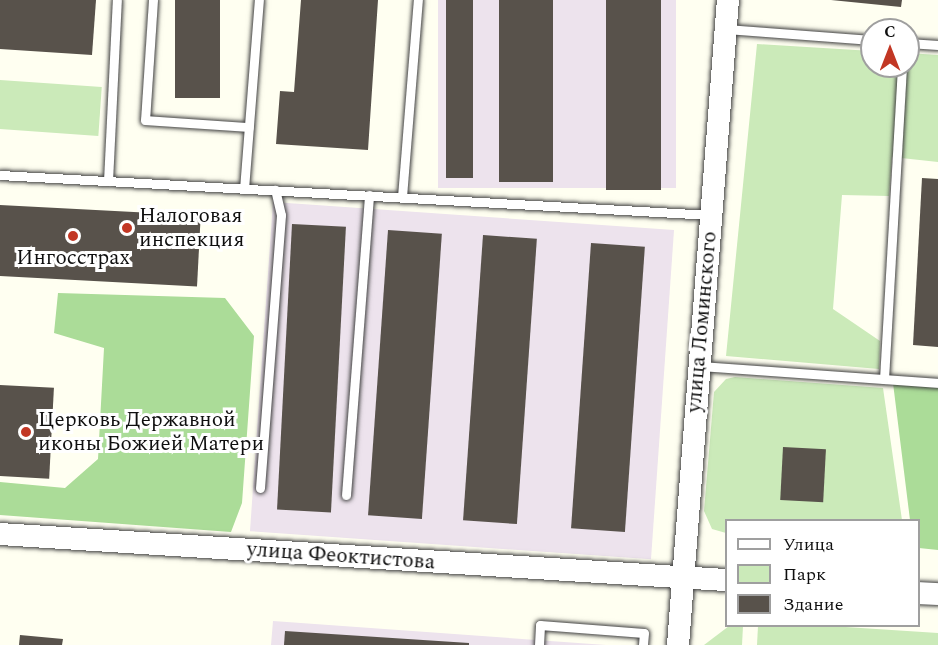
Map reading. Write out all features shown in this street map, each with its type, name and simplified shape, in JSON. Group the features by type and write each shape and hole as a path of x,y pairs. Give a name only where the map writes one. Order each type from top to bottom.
{"street":[{"name":"улица Ломинского","path":"678,645 681,578 728,0"},
{"name":"улица Феоктистова","path":"0,534 725,580"},
{"path":"920,593 938,594"}],"lane":[{"path":"108,181 117,0"},
{"path":"153,0 145,120 249,127"},
{"path":"244,189 259,0"},
{"path":"402,197 418,0"},
{"path":"726,29 860,39"},
{"path":"920,44 938,45"},
{"path":"884,379 901,78"},
{"path":"0,175 711,215"},
{"path":"261,488 280,215 275,190"},
{"path":"346,495 369,195"},
{"path":"699,366 938,383"},
{"path":"539,645 540,625 644,633 643,645"}],"shaded area":[{"path":"438,0 676,0 676,188 438,188"},
{"path":"273,202 674,230 651,559 250,531"},
{"path":"273,621 606,645 271,645"}],"green space":[{"path":"757,44 860,50 860,78 920,78 920,54 938,55 938,162 892,157 889,196 842,195 833,309 880,341 879,369 726,356"},
{"path":"0,80 102,87 98,136 0,129"},
{"path":"58,293 225,298 254,336 242,503 231,532 0,515 0,482 65,488 98,459 104,348 54,333"},
{"path":"735,377 883,388 902,519 725,519 725,533 712,529 704,511 714,392 726,379"},
{"path":"893,383 938,386 938,550 920,548 920,519 910,519"},
{"path":"728,627 743,627 742,645 704,645"},
{"path":"758,627 845,627 938,633 938,645 757,645"}],"building":[{"path":"0,0 96,0 92,55 0,49"},
{"path":"175,0 220,0 220,98 175,98"},
{"path":"301,0 378,0 368,150 276,144 280,91 294,92"},
{"path":"446,0 473,0 473,178 446,178"},
{"path":"499,0 553,0 553,182 499,182"},
{"path":"606,0 661,0 661,190 606,190"},
{"path":"831,0 902,0 901,7"},
{"path":"922,178 938,179 938,347 913,345"},
{"path":"0,205 201,216 197,286 0,276"},
{"path":"292,224 346,227 331,512 277,510"},
{"path":"388,230 442,234 422,519 368,515"},
{"path":"483,235 537,239 517,524 463,520"},
{"path":"591,243 645,247 625,532 571,528"},
{"name":"Церковь Державной иконы Божией Матери","path":"0,385 54,388 49,479 0,476"},
{"path":"783,447 826,449 823,502 780,500"},
{"path":"285,631 469,643 469,645 284,645"},
{"path":"20,635 63,639 62,645 19,645"}],"place":[{"name":"Налоговая инспекция","path":"127,228"},
{"name":"Ингосстрах","path":"73,236"},
{"name":"Церковь Державной иконы Божией Матери","path":"26,432"}]}
